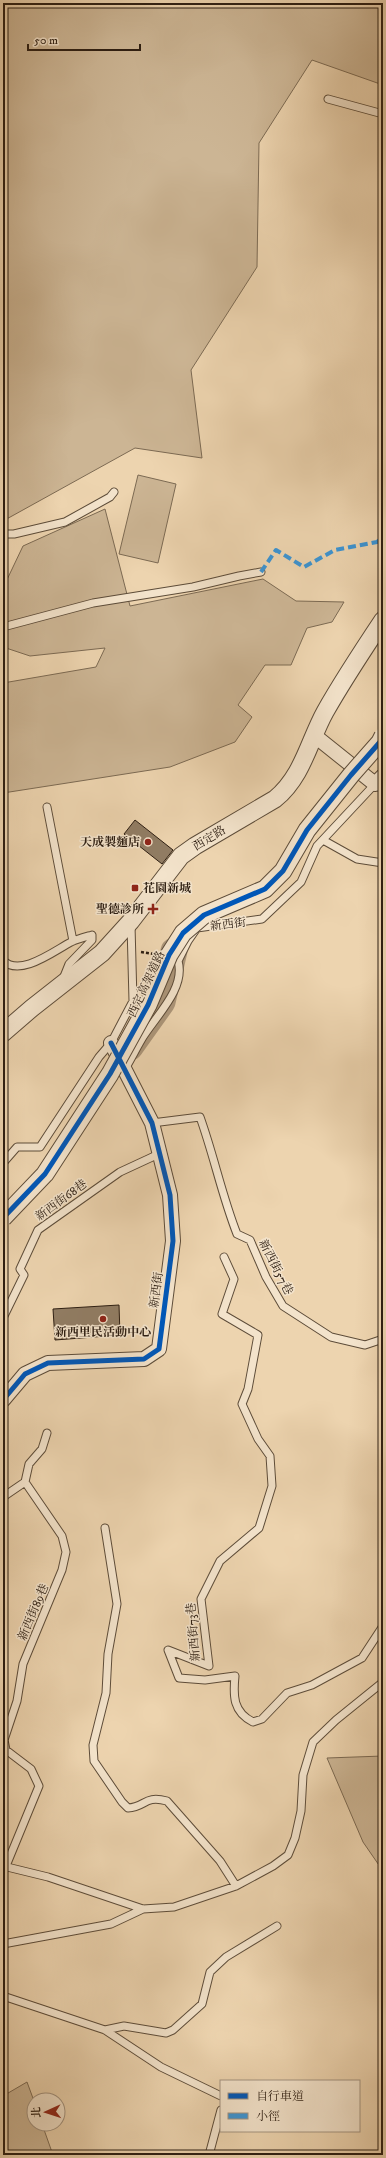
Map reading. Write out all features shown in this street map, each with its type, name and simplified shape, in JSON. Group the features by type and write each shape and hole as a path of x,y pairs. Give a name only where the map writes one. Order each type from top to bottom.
{"street":[{"name":"西定路","path":"3,1033 32,1008 102,953 131,921 181,856 195,846 275,799 284,791 291,783 315,736 324,713 349,671 383,620"},
{"path":"315,736 350,764 379,780"},
{"name":"西定高架道路","path":"3,1218 45,1174 110,1074 148,1005 169,955 183,933 204,915 265,889 283,871 307,830 351,775 380,742 383,736"},
{"path":"111,1043 125,1069"},
{"name":"新西街","path":"3,1400 25,1374 48,1363 144,1359 159,1349 173,1241 170,1194 161,1153 152,1123 125,1069"}],"lane":[{"path":"328,99 383,114"},
{"path":"3,534 14,534 65,522 110,497 114,492"},
{"path":"3,627 93,603 193,587 261,572"},
{"name":"新西街","path":"125,1069 144,1036 168,1004 181,971 178,962 188,941 197,928 262,919 301,882 317,846 379,780"},
{"path":"47,807 73,941"},
{"path":"323,840 357,859 383,863"},
{"path":"3,1163 17,1147 40,1147 99,1057 111,1043 133,1001 133,950 131,921"},
{"path":"3,960 6,964 17,967 27,965 73,941 92,935 92,940 69,964 58,988"},
{"name":"新西街57巷","path":"152,1123 200,1117 212,1150 223,1198 237,1234 250,1240 266,1277 283,1306 331,1336 365,1345 383,1339"},
{"name":"新西街68巷","path":"3,1318 24,1275 20,1269 38,1230 120,1172 161,1153"},
{"name":"新西街73巷","path":"224,1257 234,1279 222,1314 258,1335 248,1389 242,1404 258,1439 270,1456 272,1486 259,1528 220,1561 201,1599 209,1666 168,1650 179,1678 205,1680 235,1676 233,1696 237,1710 252,1722 262,1718 288,1692 312,1685 362,1658 383,1626"},
{"path":"3,1497 25,1482 29,1464 42,1449 47,1433"},
{"name":"新西街89巷","path":"4,1866 39,1786 31,1769 6,1750 4,1740 18,1702 23,1664 62,1570 66,1552 62,1536 25,1482"},
{"path":"105,1528 117,1604 108,1654 106,1693 93,1745 94,1761 122,1802 128,1808 136,1808 149,1799 156,1798 167,1801 220,1861 236,1886"},
{"path":"3,1944 111,1924 143,1909 174,1907 236,1886 273,1866 288,1855 295,1838 301,1811 303,1775 313,1742 336,1720 383,1682"},
{"path":"4,1866 48,1877 143,1909"},
{"path":"105,2030 124,2026 166,2032 173,2030 202,2004 210,1972 226,1957 277,1926"},
{"path":"3,1996 105,2030 162,2067 220,2096"},
{"path":"209,2155 220,2114"}],"path":[{"path":"133,950 156,954"}],"shaded area":[{"path":"3,3 383,3 383,85 312,60 259,143 257,267 191,370 202,458 135,448 3,521"},
{"path":"138,475 176,484 158,563 119,554"},
{"path":"105,509 130,606 263,579 296,601 344,602 332,622 307,628 291,665 265,665 238,705 252,717 235,742 170,767 3,793 3,683 96,667 105,648 30,656 3,647 3,588 23,546"},
{"path":"383,1756 383,1871 363,1842 327,1758"},
{"path":"27,2082 31,2092 26,2092 26,2132 45,2132 53,2155 3,2155 3,2096"}],"building":[{"name":"天成製麵店","path":"135,820 173,850 162,864 124,834"},
{"path":"119,1305 120,1335 55,1340 53,1309"}],"waterway":[{"path":"130,1047 162,1002 174,951"}],"marked path":[{"path":"261,572 276,550 304,567 335,550 377,542 383,537"}],"cycle path":[{"path":"3,1218 45,1174 110,1074 148,1005 169,955 183,933 204,915 265,889 283,871 307,830 351,775 380,742 383,736"},
{"path":"3,1400 25,1374 48,1363 144,1359 159,1349 173,1241 170,1195 152,1123 111,1043"}],"place":[{"name":"天成製麵店","path":"148,842"},
{"name":"花園新城","path":"135,888"},
{"name":"聖德診所","path":"153,909"},
{"name":"新西里民活動中心","path":"103,1319"}]}
